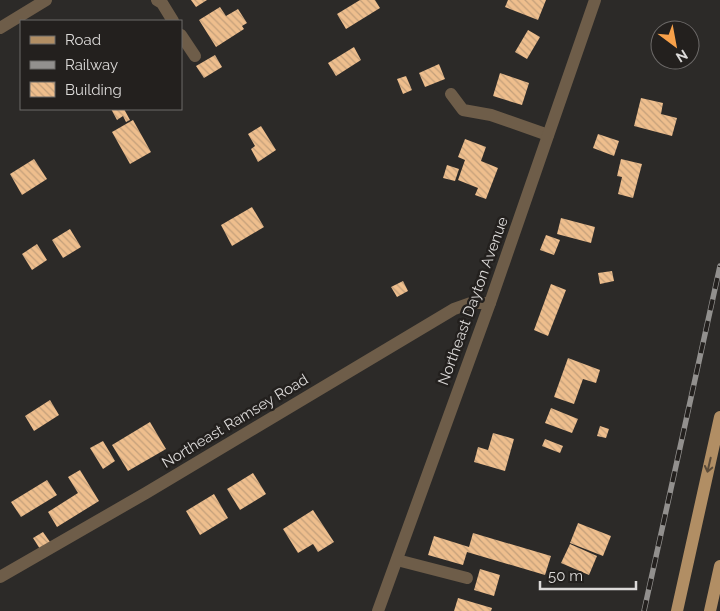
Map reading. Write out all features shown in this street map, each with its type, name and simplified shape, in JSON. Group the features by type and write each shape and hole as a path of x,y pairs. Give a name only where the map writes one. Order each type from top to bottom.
{"main road":[{"path":"677,611 720,418"},
{"path":"710,611 720,566"}],"street":[{"path":"0,28 46,0"},
{"path":"157,0 162,3 172,20"},
{"name":"Northeast Dayton Avenue","path":"378,611 490,303 595,0"},
{"path":"182,36 195,56"},
{"path":"451,94 463,110 491,115 548,135"},
{"name":"Northeast Ramsey Road","path":"0,577 146,493 454,309 471,302 490,303"},
{"path":"397,560 468,578"}],"building":[{"path":"191,0 207,0 196,7"},
{"path":"360,0 375,0 380,8 346,29 337,14"},
{"path":"508,0 546,0 538,20 505,7"},
{"path":"220,7 226,16 238,9 247,23 242,26 244,29 216,47 199,20"},
{"path":"528,30 540,37 527,59 515,52"},
{"path":"354,47 361,60 336,76 328,63"},
{"path":"215,55 222,67 204,78 196,66"},
{"path":"439,64 445,79 425,87 419,73"},
{"path":"500,73 529,83 522,105 493,96"},
{"path":"406,76 412,90 403,94 397,79"},
{"path":"641,98 663,103 661,114 677,118 672,136 634,126"},
{"path":"112,110 125,110 130,120 126,122 123,116 117,120"},
{"path":"133,120 151,152 130,164 112,132"},
{"path":"261,126 276,150 258,162 251,149 255,146 248,134"},
{"path":"598,134 619,141 614,156 593,148"},
{"path":"465,139 486,147 481,161 498,168 486,199 475,195 478,188 458,180 465,160 458,157"},
{"path":"34,159 47,179 22,195 10,174"},
{"path":"621,159 642,164 633,198 618,194 622,177 617,176"},
{"path":"447,165 459,169 455,181 443,178"},
{"path":"252,207 264,227 232,246 221,225"},
{"path":"561,218 595,227 591,243 557,234"},
{"path":"70,229 81,247 63,258 52,240"},
{"path":"546,235 560,240 554,255 540,250"},
{"path":"37,244 47,260 32,270 22,254"},
{"path":"612,271 614,281 600,284 598,273"},
{"path":"403,281 408,291 397,297 391,287"},
{"path":"551,284 566,290 548,336 534,330"},
{"path":"568,358 600,370 596,383 583,379 574,404 554,397"},
{"path":"50,400 59,415 34,431 25,416"},
{"path":"551,408 578,419 572,433 545,423"},
{"path":"150,422 166,449 128,471 112,445"},
{"path":"600,426 609,429 606,438 597,436"},
{"path":"493,433 514,439 505,471 474,462 478,447 488,450"},
{"path":"545,439 563,446 560,453 542,446"},
{"path":"103,441 115,461 103,469 90,448"},
{"path":"80,470 99,501 57,527 48,512 78,493 68,477"},
{"path":"253,473 266,494 240,510 227,489"},
{"path":"47,480 57,495 21,517 11,502"},
{"path":"214,494 228,518 200,535 186,511"},
{"path":"313,510 334,542 318,552 313,544 298,553 283,529"},
{"path":"578,523 611,536 603,556 570,543"},
{"path":"43,532 50,542 40,549 33,538"},
{"path":"473,533 551,556 545,575 467,552 463,565 428,555 434,536 469,547"},
{"path":"570,544 597,556 589,575 561,563"},
{"path":"480,569 500,575 494,596 474,590"},
{"path":"458,598 492,608 491,611 454,611"}],"railway":[{"path":"644,611 720,266"}]}
